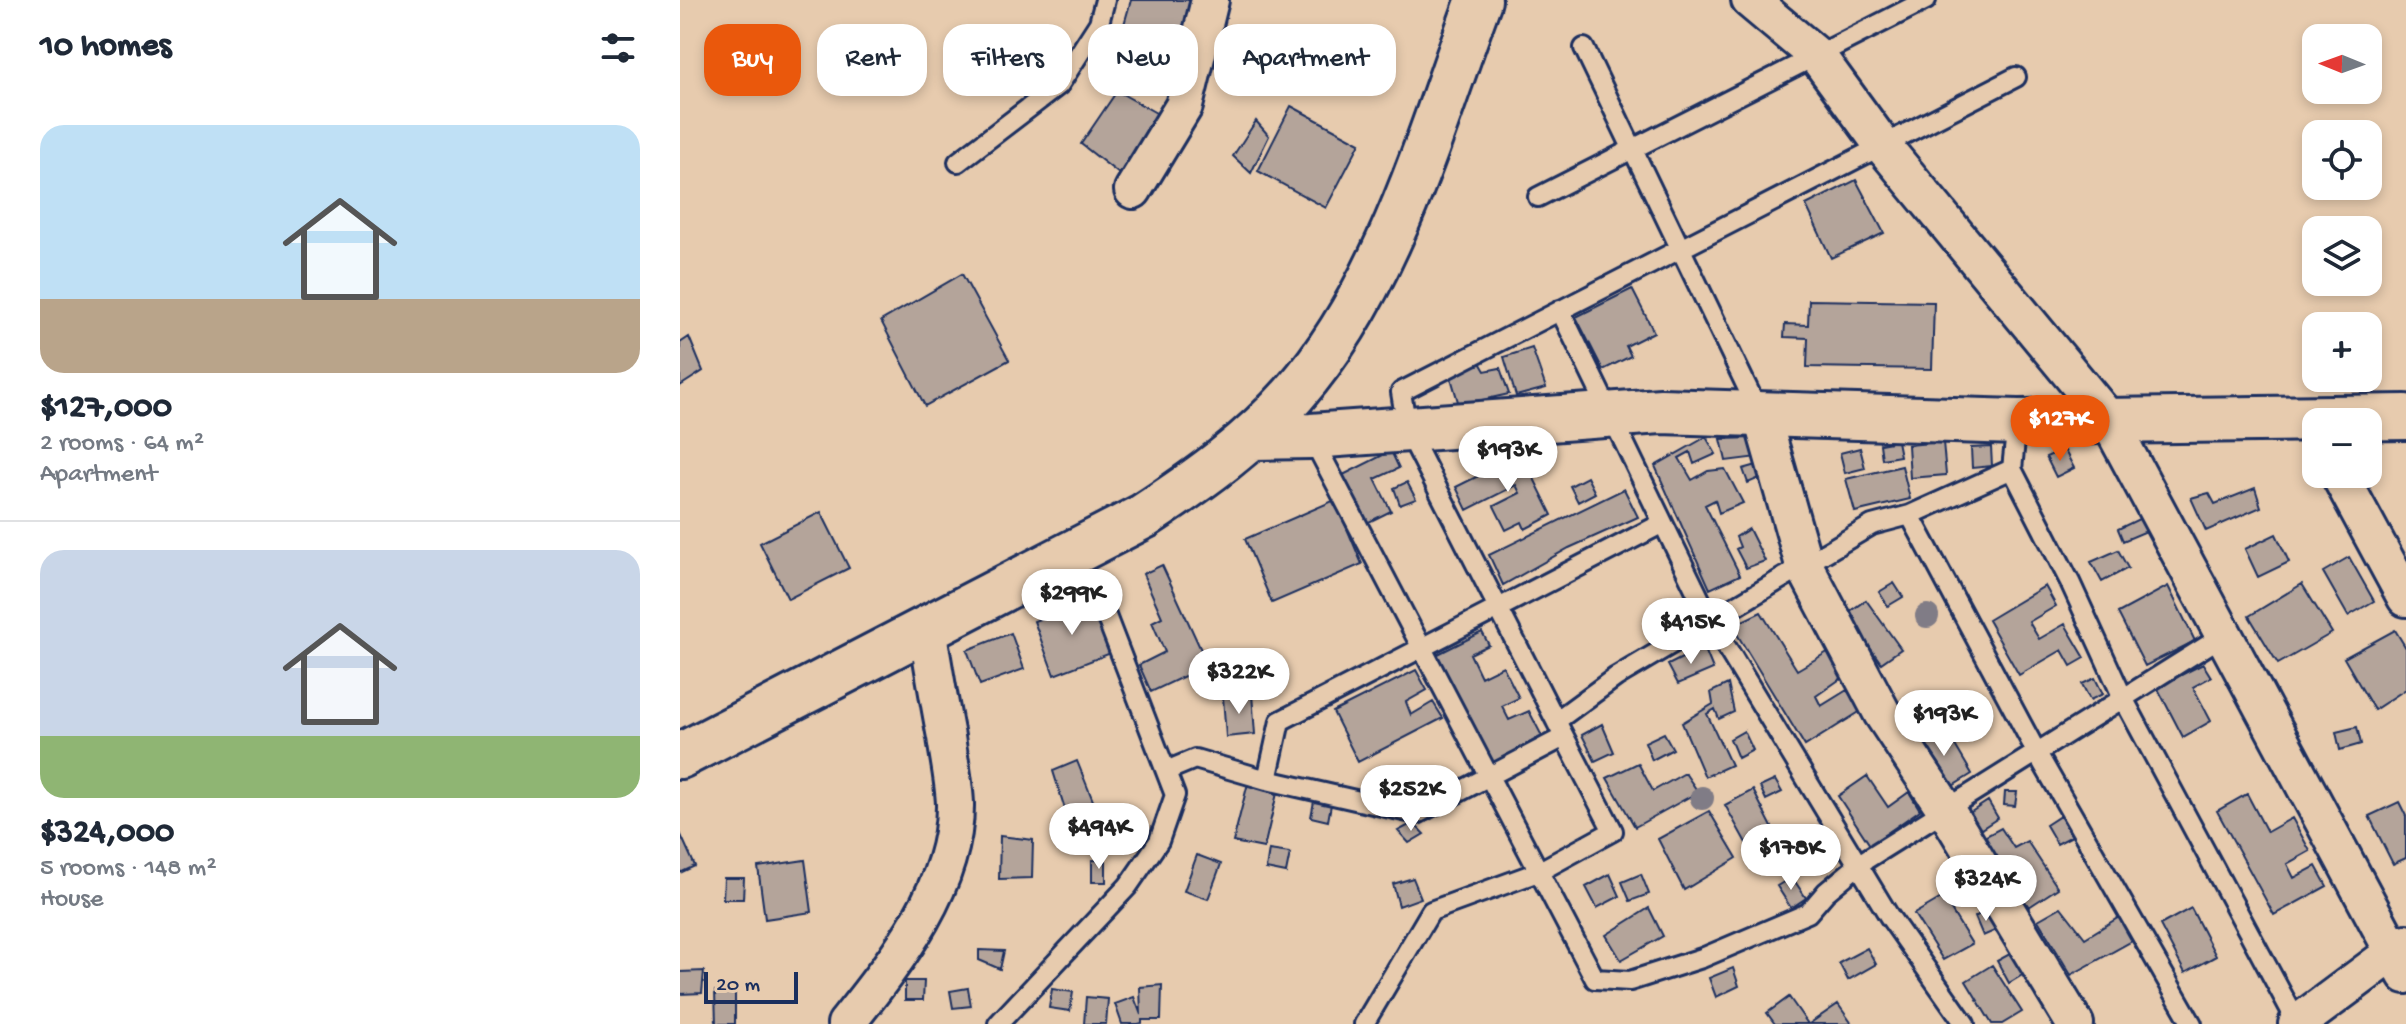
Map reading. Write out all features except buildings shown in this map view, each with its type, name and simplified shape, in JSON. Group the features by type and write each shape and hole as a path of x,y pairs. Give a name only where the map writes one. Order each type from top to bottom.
{"street":[{"path":"1133,190 1184,106 1210,0"},
{"path":"680,756 1144,516 1200,479 1253,437 1295,393 1331,346 1364,294 1390,241 1479,0"},
{"path":"1750,0 1818,57 1883,146 2108,419 2401,956 2298,1024"},
{"path":"1253,437 1311,436 1661,411 2018,422 2108,419 2302,425"},
{"path":"1761,414 1804,565 1882,713 1946,810 2075,1024"},
{"path":"2382,419 2406,417"},
{"path":"2347,488 2406,598"},
{"path":"846,1024 887,973 920,924 950,849 955,805 927,628"}],"lane":[{"path":"958,162 1059,85 1099,23 1105,0"},
{"path":"1538,197 1926,0"},
{"path":"1584,48 1761,414"},
{"path":"1364,1024 1431,911 1538,872 1613,831 1407,429 1401,392 2016,77"},
{"path":"1560,310 1710,620 1889,916 1965,1024"},
{"path":"2018,422 2012,469 2070,582 2123,698 2298,1024"},
{"path":"1311,436 1595,979 1630,981 1702,958 1808,913 1826,892 1859,865 2224,635"},
{"path":"1166,771 1195,759 1267,780 1417,814 1489,776 1560,729 1616,677 1872,525 1910,515 2012,469"},
{"path":"1910,515 2037,753 2192,1024"},
{"path":"1267,780 1280,721 1663,523"},
{"path":"998,1024 1128,886 1159,841 1175,795 1098,595"}]}
